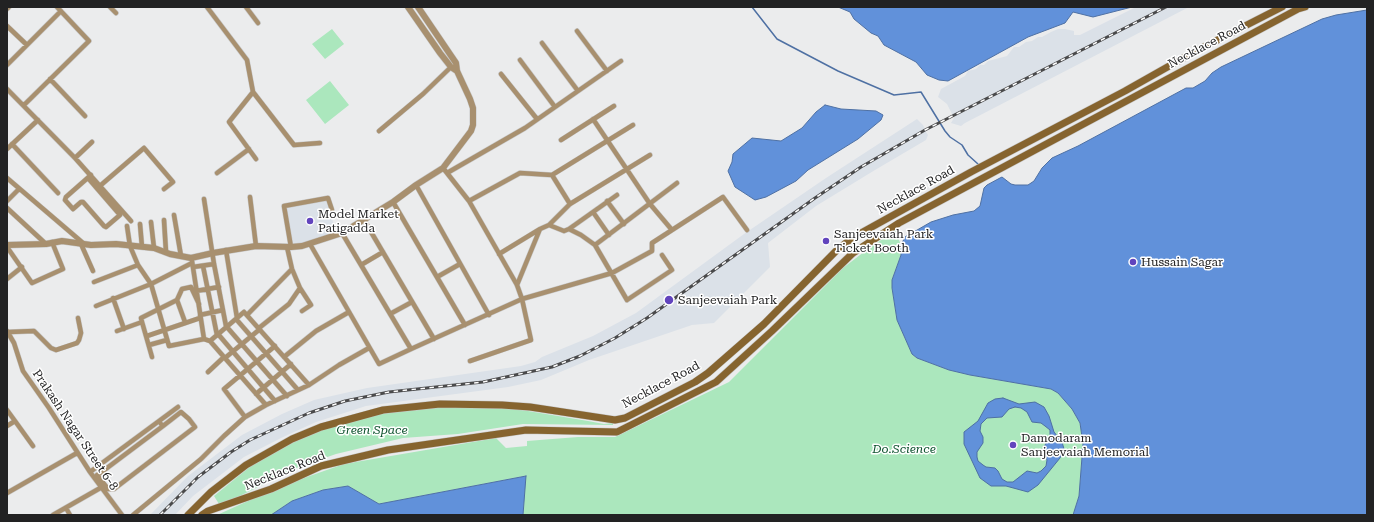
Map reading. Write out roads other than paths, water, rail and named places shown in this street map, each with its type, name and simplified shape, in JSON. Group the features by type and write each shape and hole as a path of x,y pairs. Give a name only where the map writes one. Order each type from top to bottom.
{"main road":[{"name":"Necklace Road","path":"188,515 211,492 246,465 292,439 321,427 383,410 440,404 502,405 530,407 615,420 625,418 695,382 708,373 764,324 836,251 852,238 971,172 1125,91 1194,52 1282,7"},
{"name":"Necklace Road","path":"205,513 271,489 321,466 388,450 526,430 617,432 716,382 772,332 853,253 899,223 1298,9 1305,7"},
{"path":"847,243 853,253"},
{"path":"708,373 716,382"},
{"path":"615,420 617,432"},
{"path":"200,502 205,513"}],"street":[{"path":"24,105 89,41 57,7"},
{"path":"110,7 116,13"},
{"path":"207,7 247,60 253,92 294,145 320,143"},
{"path":"246,7 258,23"},
{"path":"408,7 451,67 457,71"},
{"path":"418,7 456,63 457,71 473,108 473,125 471,131 445,171"},
{"path":"7,65 61,11"},
{"path":"7,26 27,45"},
{"path":"577,31 607,71"},
{"path":"542,43 578,91"},
{"path":"520,60 555,107"},
{"path":"96,306 151,284 213,253 256,246 289,247 310,244 342,233 393,202 416,185 525,128 621,61"},
{"path":"379,131 423,94 451,67"},
{"path":"501,74 537,119"},
{"path":"50,79 85,116"},
{"path":"7,89 75,158 89,176 131,221"},
{"path":"253,92 229,122 256,159"},
{"path":"7,97 11,93"},
{"path":"562,140 614,106"},
{"path":"593,119 650,204 672,230"},
{"path":"7,149 38,120"},
{"path":"469,201 520,173 552,175 633,125"},
{"path":"75,158 92,142"},
{"path":"12,144 58,193"},
{"path":"101,185 144,148 173,182 164,189"},
{"path":"217,174 249,149"},
{"path":"499,254 540,228 549,225 570,204 650,155"},
{"path":"445,171 469,201 517,285 522,299 531,340 470,361"},
{"path":"552,175 570,204"},
{"path":"89,176 101,185 122,213"},
{"path":"89,176 66,197 65,200 72,208 80,202 83,202 105,227 122,213"},
{"path":"7,178 83,244 93,271"},
{"path":"595,245 677,183"},
{"path":"416,185 489,315"},
{"path":"7,201 19,188"},
{"path":"549,225 564,231 569,229 616,195"},
{"path":"310,244 379,364 522,299 612,273 652,251 652,243 723,197 747,230"},
{"path":"250,198 256,246"},
{"path":"302,311 311,305 300,288 292,269 284,206 328,198 332,210"},
{"path":"204,199 214,264 226,326 287,396"},
{"path":"607,201 624,224"},
{"path":"393,202 465,325"},
{"path":"7,208 49,243 63,269 32,283 7,246"},
{"path":"593,212 609,235"},
{"path":"174,215 181,256"},
{"path":"164,220 166,252"},
{"path":"364,220 434,339"},
{"path":"151,222 154,248"},
{"path":"140,224 142,247"},
{"path":"127,226 130,246 138,265 151,284 169,346 204,339 210,341 266,405"},
{"path":"517,285 540,228"},
{"path":"569,229 595,245 627,300 672,270 662,256"},
{"path":"342,233 411,349"},
{"path":"7,246 62,241 97,245 116,244 154,248 181,256 192,263 203,266 214,264"},
{"path":"226,250 236,318 298,390"},
{"path":"361,265 383,252"},
{"path":"192,263 204,339"},
{"path":"437,277 460,264"},
{"path":"94,282 138,265"},
{"path":"203,266 217,334 275,401"},
{"path":"7,279 22,267"},
{"path":"247,315 292,269"},
{"path":"152,357 141,318 176,300 182,289 191,287 199,304"},
{"path":"196,291 219,287"},
{"path":"208,372 289,304 300,288"},
{"path":"113,298 124,329"},
{"path":"176,300 185,322"},
{"path":"390,314 412,302"},
{"path":"147,336 200,316 223,310"},
{"path":"210,341 244,312 309,385"},
{"path":"284,357 316,331 349,312"},
{"path":"8,332 34,331 51,348 56,350 77,343 81,334 78,318"},
{"path":"117,331 142,322"},
{"name":"Prakash Nagar Street 6-8","path":"8,332 14,343 23,371 49,408 90,472 96,476 102,488 122,515"},
{"path":"149,345 168,340"},
{"path":"245,417 224,389 275,346"},
{"path":"133,515 202,460 224,436 245,417 266,405 309,385 338,365 369,348"},
{"path":"256,394 291,364"},
{"path":"90,472 178,407"},
{"path":"7,410 33,446"},
{"path":"181,412 189,419 195,428 114,489 108,489 96,476 162,426 181,412"},
{"path":"7,426 15,421"},
{"path":"158,422 162,426"},
{"path":"7,493 77,453"},
{"path":"53,515 102,488"},
{"path":"66,508 70,515"}],"water":[{"path":"838,7 1132,7 1093,17 1073,12 1065,23 1028,37 948,81 939,80 927,75 916,62 884,45 878,36 871,33 854,19 850,12"},
{"name":"Hussain Sagar","path":"1367,10 1367,515 1073,515 1079,496 1083,444 1080,423 1072,409 1058,393 1051,389 949,370 917,358 912,354 897,320 892,288 892,280 901,255 901,245 905,237 931,222 953,215 974,211 980,206 984,188 1002,177 1011,184 1028,185 1034,181 1042,168 1052,158 1078,146 1186,88 1193,88 1205,81 1212,73 1221,67 1322,19"},
{"path":"825,105 841,109 876,111 883,115 881,120 858,139 808,170 796,181 766,197 755,200 735,187 728,171 732,162 733,154 752,138 781,141 802,128 816,112"},
{"path":"1003,398 1019,404 1035,402 1044,407 1049,416 1054,432 1062,442 1064,449 1060,458 1038,485 1028,492 1006,486 991,486 980,478 964,444 964,432 978,421 988,403 995,399","holes":["1015,407 1021,408 1027,412 1032,422 1041,423 1050,430 1050,437 1043,449 1047,460 1046,466 1037,473 1027,471 1013,482 1007,482 1002,479 995,468 986,467 978,461 977,452 983,443 983,437 980,431 981,424 987,418 1002,417 1009,409"]},
{"path":"526,476 523,515 271,515 292,501 323,490 348,486 379,504"}],"waterway":[{"path":"752,7 777,39 838,71 894,95 921,92 945,131 950,137 962,145 968,155 978,164"}],"railway":[{"path":"160,515 198,477 231,452 250,440 309,413 345,401 389,392 483,382 552,367 580,356 615,338 647,318 861,167 925,130 1166,7"}],"place":[{"name":"Model Market Patigadda","path":"310,221"},
{"name":"Sanjeevaiah Park Ticket Booth","path":"826,241"},
{"name":"Hussain Sagar","path":"1133,262"},
{"name":"Sanjeevaiah Park","path":"669,300"},
{"name":"Damodaram Sanjeevaiah Memorial","path":"1013,445"}],"park label":[{"name":"Green Space","path":"372,430"},
{"name":"Do.Science","path":"904,449"}]}
